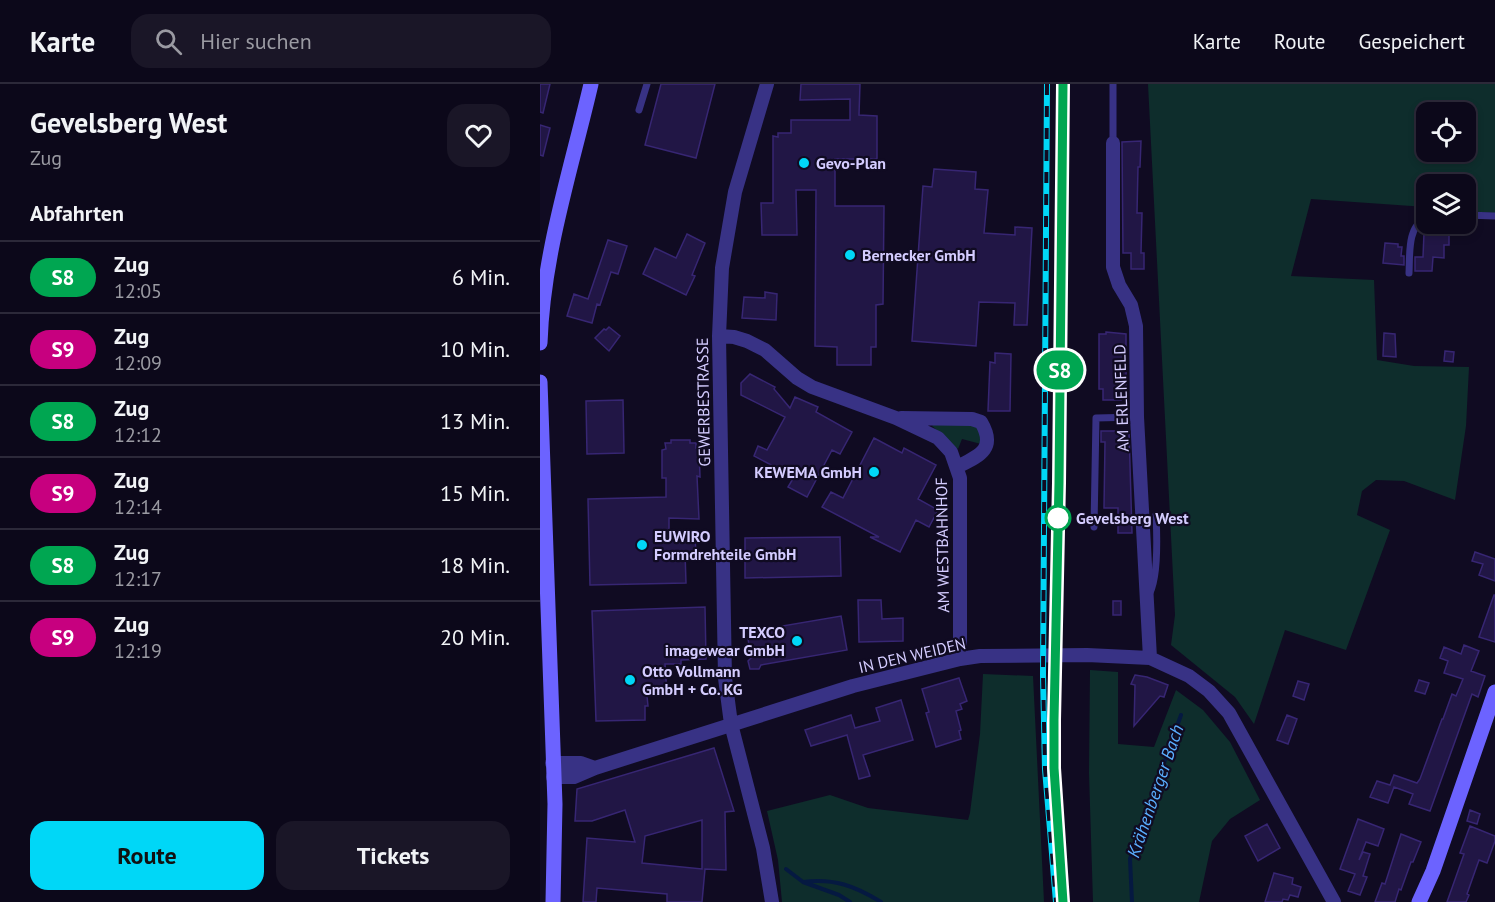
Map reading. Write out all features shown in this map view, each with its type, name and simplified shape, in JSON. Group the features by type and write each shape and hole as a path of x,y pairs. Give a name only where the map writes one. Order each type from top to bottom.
{"main road":[{"path":"540,343 541,313 560,199 591,84"},
{"path":"540,381 546,726 555,812 553,902"},
{"path":"1419,902 1490,724 1495,692"},
{"path":"542,902 547,800 552,770"},
{"path":"1425,902 1433,871"}],"street":[{"name":"GEWERBESTRASSE","path":"767,84 729,219 722,268 719,336 725,678 731,724 764,848 772,902"},
{"name":"AM ERLENFELD","path":"1113,143 1113,267 1119,285 1131,304 1136,326 1137,417 1150,658"},
{"name":"AM WESTBAHNHOF","path":"719,336 747,341 765,350 812,387 896,418 938,438 951,452 960,478 960,659"},
{"name":"AM WESTBAHNHOF","path":"896,418 972,419 981,422 986,432 985,449 978,456 957,467"},
{"name":"IN DEN WEIDEN","path":"552,770 580,763 595,768 853,686 960,659 980,656 1049,655 1150,658 1189,676 1209,691 1229,713 1334,902"}],"lane":[{"path":"639,110 647,84"},
{"path":"1113,84 1113,143"},
{"path":"1476,215 1495,216"},
{"path":"1409,273 1416,227"},
{"path":"1094,526 1096,418 1137,417"},
{"path":"1147,599 1153,590 1157,546 1156,515"}],"green space":[{"path":"1148,84 1495,84 1495,213 1476,212 1476,174 1416,174 1416,206 1311,199 1291,276 1374,280 1377,360 1414,366 1469,367 1466,426 1455,500 1404,481 1376,480 1362,491 1357,515 1390,530 1346,650 1285,630 1254,724 1235,697 1171,645 1175,615"},
{"path":"970,424 977,427 982,436 981,444 962,439 958,449 932,426 933,425"},
{"path":"1090,670 1118,672 1118,744 1154,747 1176,690 1203,710 1230,742 1260,800 1230,819 1212,841 1199,902 1093,902 1089,773"},
{"path":"983,674 1033,676 1044,902 782,902 778,860 767,811 830,795 868,808 968,820 980,734"}],"building":[{"path":"540,84 550,84 543,113 540,112"},
{"path":"661,84 715,84 696,158 645,145"},
{"path":"801,84 860,84 859,115 877,116 877,159 835,159 835,206 884,206 883,304 876,305 876,347 871,347 871,365 837,365 837,347 815,346 816,190 796,190 797,235 762,235 761,203 773,203 773,136 778,137 778,133 791,133 791,120 850,120 850,99 800,100"},
{"path":"540,125 550,128 543,156 540,155"},
{"path":"1141,141 1137,213 1142,213 1141,253 1144,253 1144,269 1131,269 1131,253 1123,253 1122,142"},
{"path":"934,169 976,172 975,189 988,190 984,233 1015,235 1015,227 1032,228 1027,325 1014,325 1015,303 979,302 976,346 912,341 923,186 932,187"},
{"path":"687,234 705,243 692,275 695,276 686,295 643,274 655,248 676,258"},
{"path":"1424,234 1449,234 1449,245 1444,245 1444,258 1433,257 1432,271 1415,271 1415,257 1423,257"},
{"path":"608,240 627,246 618,274 611,272 600,305 597,304 592,323 567,316 574,294 588,299"},
{"path":"1385,243 1398,244 1398,247 1402,247 1401,256 1404,256 1404,265 1383,263"},
{"path":"765,292 777,294 776,320 742,318 744,297 765,298"},
{"path":"609,327 620,336 609,351 595,338"},
{"path":"1106,332 1126,334 1126,389 1121,389 1121,400 1103,400 1103,389 1099,389 1099,334 1106,334"},
{"path":"1384,333 1395,334 1396,357 1383,356"},
{"path":"1445,351 1454,352 1453,362 1444,361"},
{"path":"995,353 1011,354 1010,411 988,411 990,362 995,363"},
{"path":"750,374 775,387 774,389 790,408 795,397 818,407 816,412 852,432 840,454 832,450 807,497 788,487 794,477 754,456 758,446 767,450 785,417 741,395 741,383"},
{"path":"623,400 624,453 587,454 586,401"},
{"path":"1101,431 1129,431 1132,533 1118,533 1118,508 1104,508 1105,442 1101,442"},
{"path":"874,438 902,453 904,448 936,465 918,499 938,510 929,527 916,520 900,552 870,537 879,537 822,507 831,492 843,498"},
{"name":"EUWIRO Formdrehteile GmbH","path":"671,440 690,440 690,443 696,443 696,448 699,448 700,477 697,476 699,519 669,518 669,539 695,538 696,552 685,552 686,583 590,585 588,499 666,497 666,478 662,478 662,450 666,449 665,443 671,443"},
{"path":"840,537 841,576 745,578 745,538"},
{"path":"1475,552 1495,559 1495,581 1479,575 1483,564 1472,561"},
{"path":"1495,595 1495,642 1479,637"},
{"path":"858,600 881,600 882,619 903,618 903,641 859,642"},
{"path":"1113,601 1121,601 1121,615 1113,615"},
{"name":"Otto Vollmann GmbH + Co. KG","path":"705,607 706,659 681,660 681,664 665,664 667,695 647,696 648,706 645,706 645,720 596,721 592,611"},
{"name":"TEXCO imagewear GmbH","path":"841,616 847,650 761,665 759,669 750,669 748,661 751,658 747,632"},
{"path":"1464,645 1479,651 1471,671 1485,676 1478,697 1472,694 1430,811 1409,804 1413,794 1394,787 1388,803 1370,797 1377,781 1390,785 1394,775 1417,783 1420,779 1452,694 1456,696 1463,679 1444,673 1448,661 1440,658 1444,647 1461,654"},
{"path":"1135,675 1168,685 1164,697 1160,696 1134,726 1135,685 1131,684"},
{"path":"959,678 967,701 960,704 962,709 956,711 961,739 936,747 922,689"},
{"path":"1419,680 1429,683 1425,694 1415,691"},
{"path":"1298,681 1309,684 1304,700 1293,696"},
{"path":"901,700 913,740 863,755 870,776 859,779 847,735 811,746 805,730 851,715 855,728 880,721 876,708"},
{"path":"1287,715 1297,719 1288,744 1277,740"},
{"name":"Otto Vollmann GmbH + Co. KG","path":"714,748 734,811 725,812 726,870 705,869 702,902 667,902 667,894 597,888 596,902 583,902 587,838 635,842 625,810 592,821 575,821 577,789","holes":["702,820 702,869 642,863 645,836"]},
{"path":"1470,810 1480,814 1477,824 1467,821"},
{"path":"1358,819 1384,829 1378,846 1366,842 1359,860 1363,852 1370,854 1363,876 1367,877 1360,895 1348,891 1355,874 1340,869"},
{"path":"1267,824 1280,848 1258,861 1245,836"},
{"path":"1470,826 1495,836 1495,841 1487,863 1479,860 1466,902 1447,902 1464,854 1460,853"},
{"path":"1401,834 1421,842 1395,902 1375,902 1382,883 1385,884"},
{"path":"1274,873 1293,878 1292,884 1301,887 1298,897 1290,895 1288,900 1283,899 1282,902 1265,902"}],"waterway":[{"name":"Krähenberger Bach","path":"1132,902 1130,859 1181,715"},
{"path":"786,869 803,882 839,895 850,902"},
{"path":"803,882 825,881 844,884 881,902"}],"railway":[{"path":"1047,84 1043,675 1045,769 1056,902"},
{"path":"1054,774 1063,84"}],"train":[{"name":"S8","path":"1063,84 1054,720 1054,768 1063,902"}],"place":[{"name":"Gevo-Plan","path":"804,163"},
{"name":"Bernecker GmbH","path":"850,255"},
{"name":"KEWEMA GmbH","path":"874,472"},
{"name":"Gevelsberg West","path":"1058,518"},
{"name":"EUWIRO Formdrehteile GmbH","path":"642,545"},
{"name":"TEXCO imagewear GmbH","path":"797,641"},
{"name":"Otto Vollmann GmbH + Co. KG","path":"630,680"}]}
